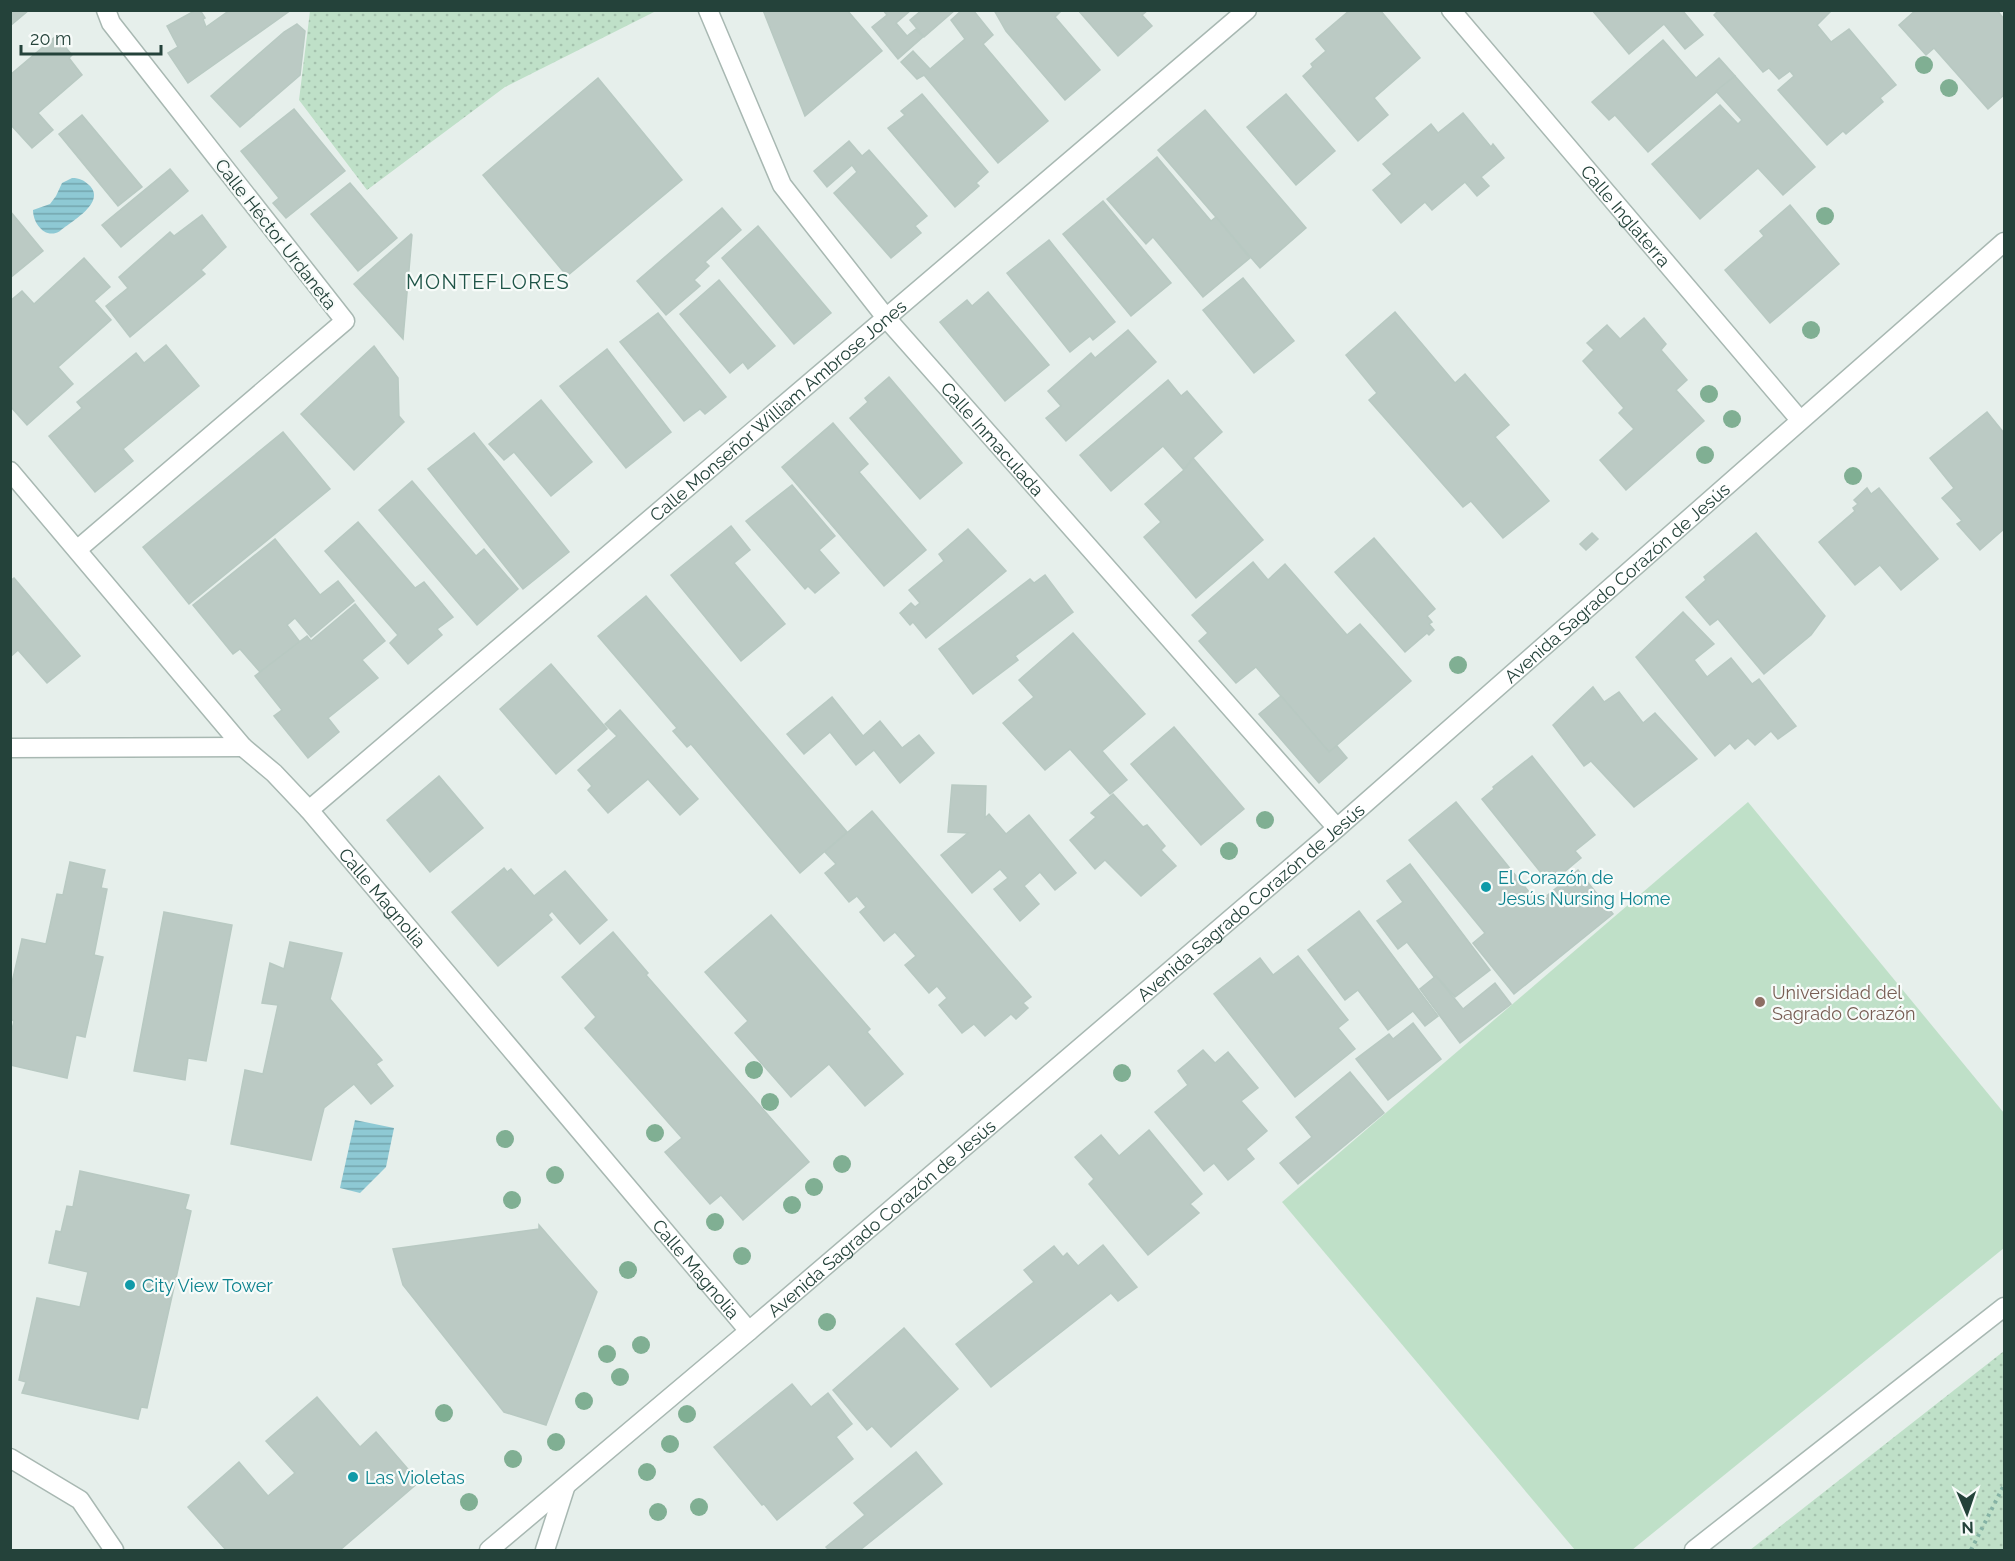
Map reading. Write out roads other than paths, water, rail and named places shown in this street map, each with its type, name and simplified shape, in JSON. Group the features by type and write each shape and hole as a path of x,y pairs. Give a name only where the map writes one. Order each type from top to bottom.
{"street":[{"name":"Calle Héctor Urdaneta","path":"78,549 345,321 111,23 106,10"},
{"name":"Calle Inmaculada","path":"708,10 782,185 887,319 1337,828"},
{"name":"Calle Monseñor William Ambrose Jones","path":"309,810 1247,10"},
{"name":"Calle Inglaterra","path":"1451,10 1800,420"},
{"name":"Avenida Sagrado Corazón de Jesús","path":"489,1551 1337,828 2004,242"},
{"name":"Calle Magnolia","path":"10,471 243,747 274,773 309,810 749,1331"},
{"path":"10,748 243,747"},
{"path":"1694,1551 2004,1307"},
{"path":"10,1458 80,1500 114,1551"},
{"path":"545,1551 565,1488"}],"water":[{"path":"77,178 89,185 94,198 91,204 86,211 60,231 45,232 35,220 33,210 50,204 62,183"},
{"path":"355,1120 394,1128 386,1167 360,1193 340,1188"}],"place":[{"name":"El Corazón de Jesús Nursing Home","path":"1486,887"},
{"name":"Universidad del Sagrado Corazón","path":"1760,1002"},
{"name":"City View Tower","path":"130,1285"},
{"name":"Las Violetas","path":"353,1477"}],"district":[{"name":"MONTEFLORES","path":"488,282"}]}
